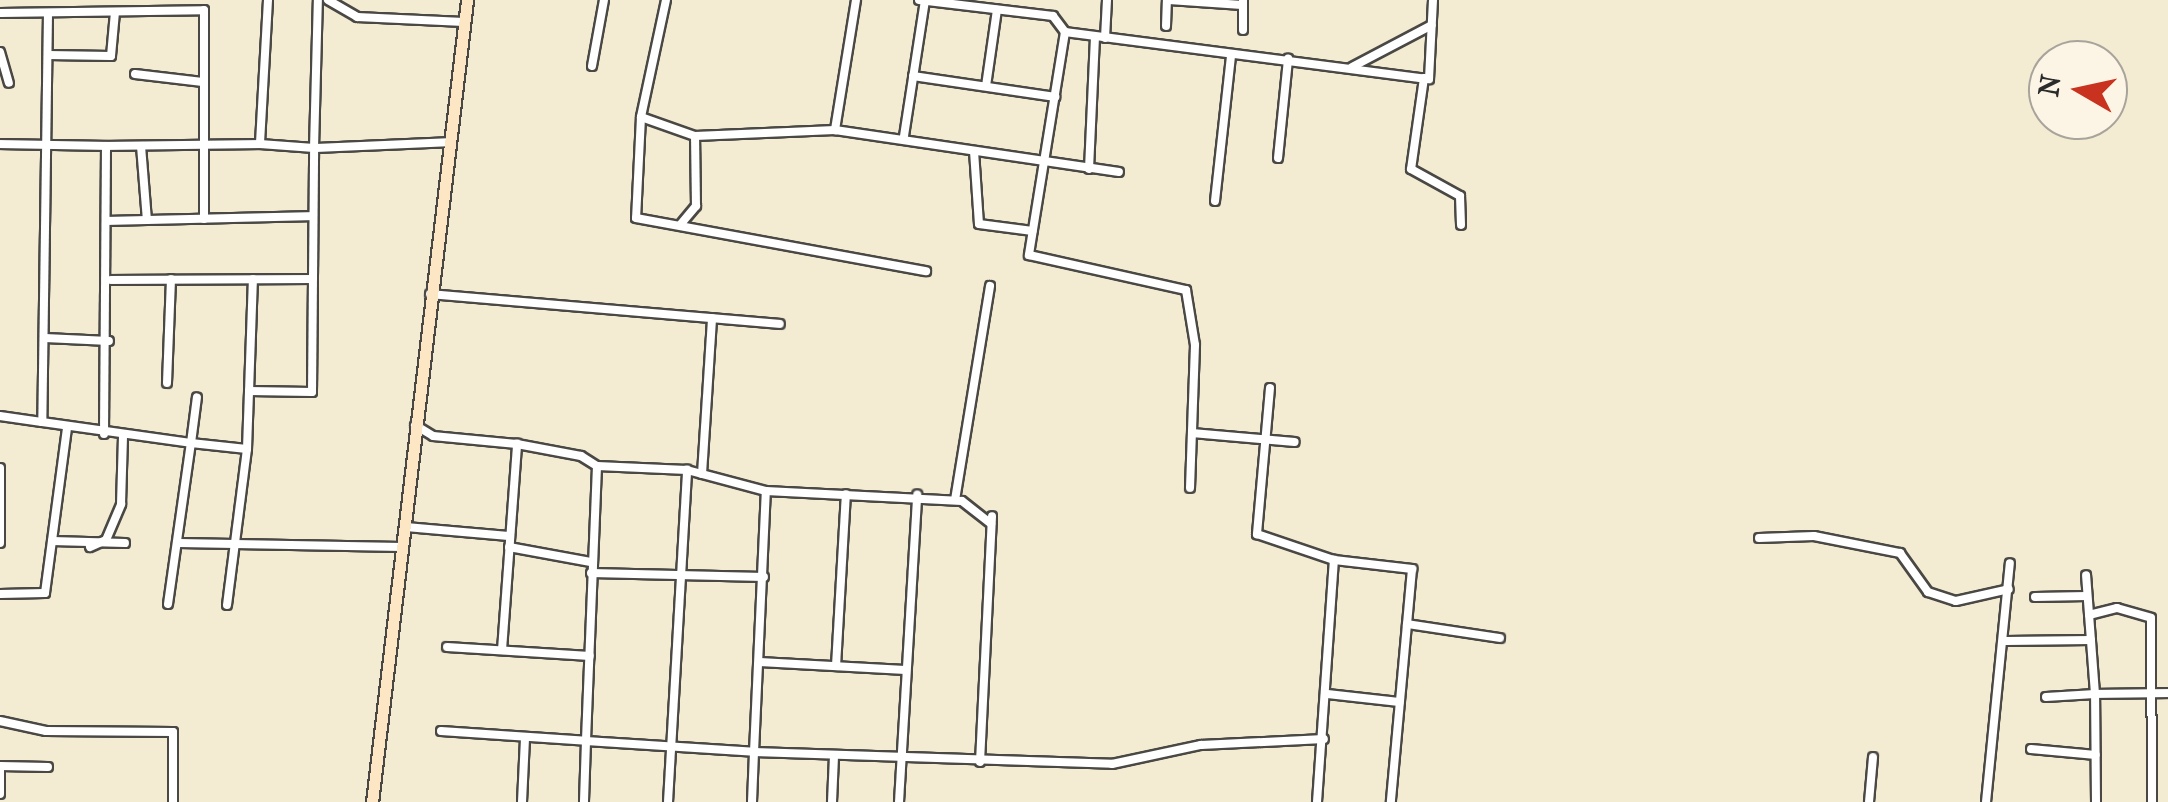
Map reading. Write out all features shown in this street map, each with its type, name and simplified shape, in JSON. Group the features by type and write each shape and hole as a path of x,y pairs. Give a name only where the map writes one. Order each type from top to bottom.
{"street":[{"path":"204,219 205,0"},
{"path":"260,144 268,0"},
{"path":"250,391 312,392 318,0"},
{"path":"328,0 357,17 464,22"},
{"path":"372,802 406,526 413,423 467,0"},
{"path":"592,66 604,0"},
{"path":"666,0 641,117 636,218 926,271"},
{"path":"835,130 856,0"},
{"path":"904,136 923,0 1054,16 1066,32 1424,78"},
{"path":"1088,168 1107,0"},
{"path":"1166,26 1168,0 1243,2 1243,30"},
{"path":"1433,0 1411,169 1460,196 1460,225"},
{"path":"0,13 204,10"},
{"path":"986,86 997,10"},
{"path":"42,422 48,12"},
{"path":"48,54 112,56 115,12"},
{"path":"1352,67 1432,25"},
{"path":"1066,32 1029,255 1186,290 1196,345 1190,488"},
{"path":"0,52 9,82"},
{"path":"1215,202 1230,56"},
{"path":"1278,158 1288,59"},
{"path":"135,74 203,82"},
{"path":"913,76 1055,96"},
{"path":"641,117 696,136 835,130 904,136 1044,164 1119,172"},
{"path":"680,225 696,206 696,136"},
{"path":"0,144 260,144 314,148 450,142"},
{"path":"104,434 111,280 106,146"},
{"path":"141,146 147,220"},
{"path":"974,151 979,224 1033,231"},
{"path":"109,221 313,216"},
{"path":"227,606 248,449 253,279"},
{"path":"111,280 311,279"},
{"path":"167,383 171,280"},
{"path":"955,500 990,286"},
{"path":"430,294 780,324"},
{"path":"702,474 712,318"},
{"path":"45,338 109,341"},
{"path":"1270,388 1262,439 1257,534 1334,560 1412,569 1391,802"},
{"path":"168,604 197,397"},
{"path":"0,416 104,434 248,449"},
{"path":"413,423 434,436 517,444 597,466 687,470 766,491 955,500 992,520 980,762"},
{"path":"0,594 45,593 68,428"},
{"path":"1192,433 1295,442"},
{"path":"90,547 106,540 121,504 123,436"},
{"path":"502,650 517,444"},
{"path":"584,802 597,466"},
{"path":"0,468 0,543"},
{"path":"668,802 687,470"},
{"path":"752,802 766,491"},
{"path":"836,666 846,494"},
{"path":"899,802 916,496"},
{"path":"406,526 510,536"},
{"path":"1759,538 1814,536 1900,553 1928,592 1956,601 2008,589"},
{"path":"52,541 90,547 125,543"},
{"path":"178,542 402,548"},
{"path":"509,547 591,568 764,578"},
{"path":"1317,802 1334,560"},
{"path":"1986,802 2006,642 2010,563"},
{"path":"2086,575 2095,694 2096,802"},
{"path":"2035,597 2087,596"},
{"path":"2089,615 2116,608 2150,618 2152,802"},
{"path":"1407,624 1500,638"},
{"path":"2006,642 2091,640"},
{"path":"447,647 590,656"},
{"path":"759,662 906,670"},
{"path":"2046,697 2168,693"},
{"path":"1326,694 1400,702"},
{"path":"0,721 46,731 172,732 173,802"},
{"path":"441,732 834,756 1112,764 1202,744 1324,740"},
{"path":"522,802 524,738"},
{"path":"2031,748 2096,755"},
{"path":"832,802 834,756"},
{"path":"1869,802 1873,758"},
{"path":"0,794 1,767 48,767"}]}
